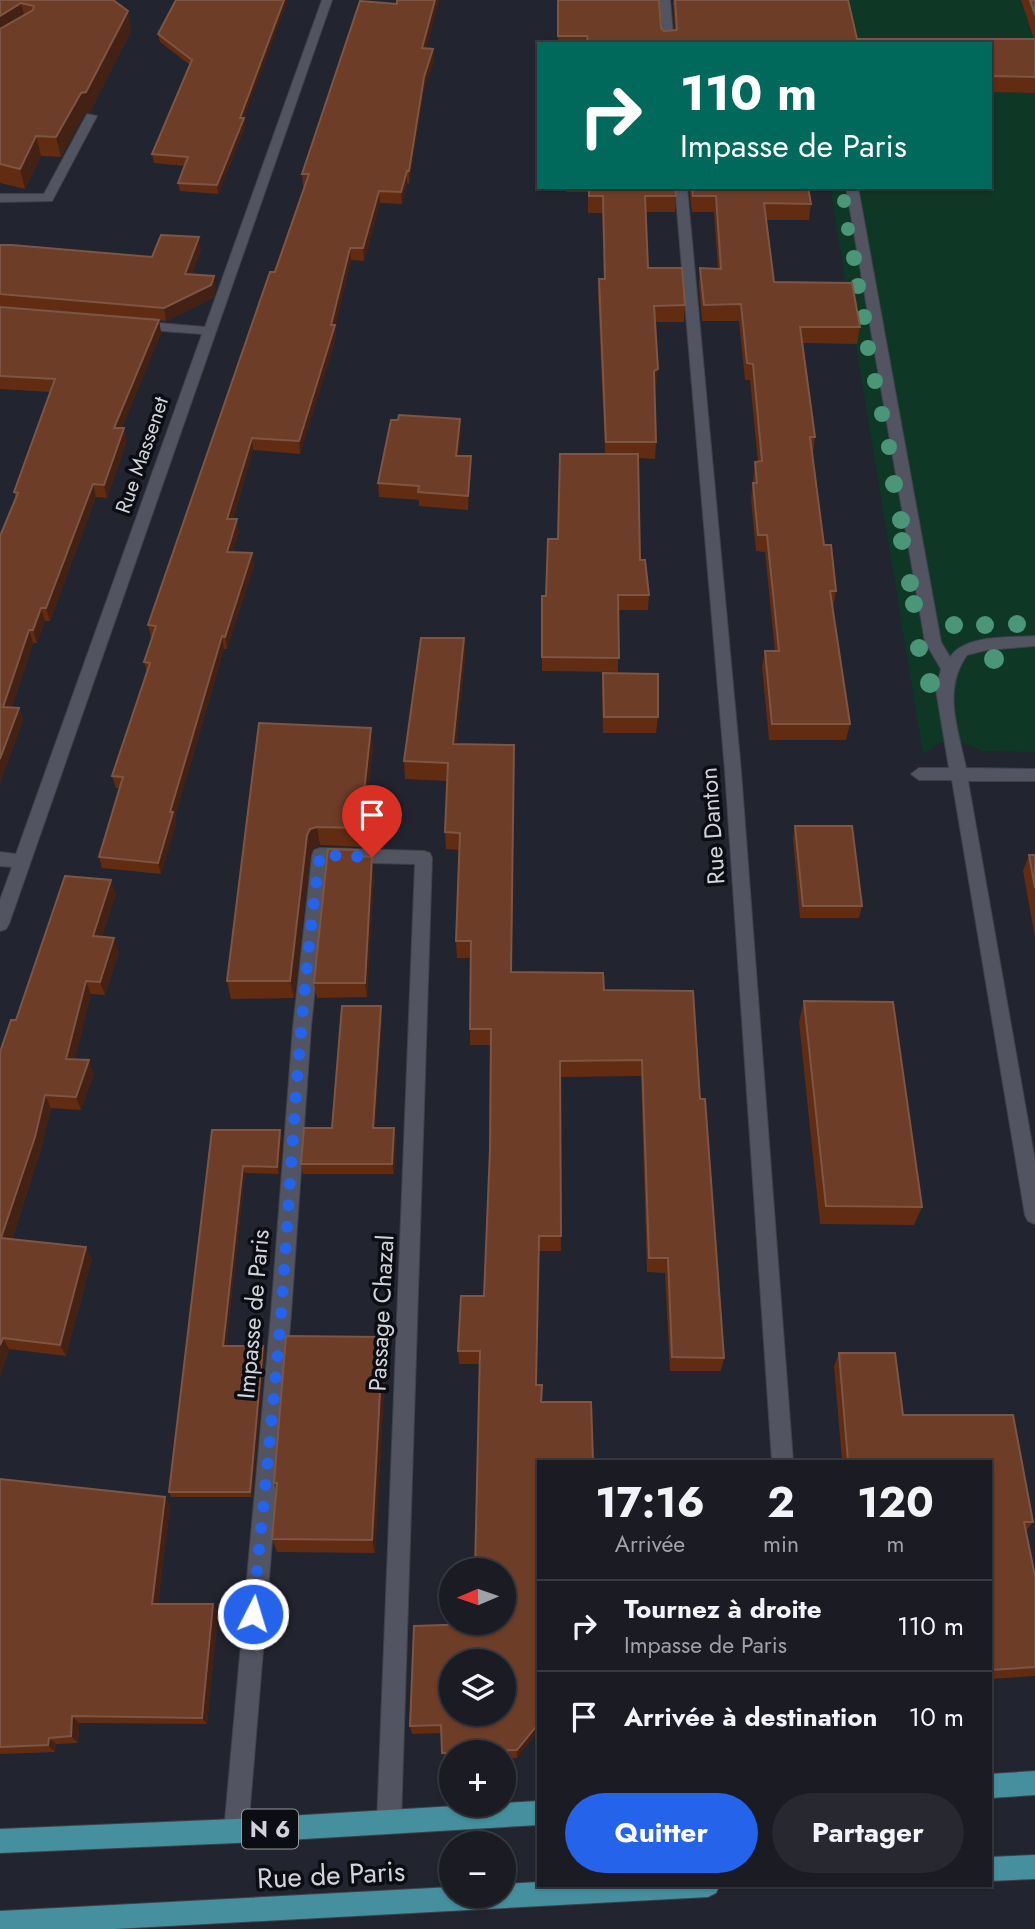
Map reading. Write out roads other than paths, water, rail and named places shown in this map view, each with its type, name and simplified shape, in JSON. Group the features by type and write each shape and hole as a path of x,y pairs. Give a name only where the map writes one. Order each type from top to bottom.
{"main road":[{"path":"992,1786 1035,1783"},
{"name":"Rue de Paris","path":"0,1841 236,1831 537,1813"},
{"path":"992,1869 1035,1867"},
{"name":"Rue de Paris","path":"0,1923 671,1887"}],"street":[{"name":"Rue Massenet","path":"0,924 327,0"},
{"path":"665,0 668,42"},
{"path":"0,198 48,198 90,116"},
{"name":"Rue Danton","path":"681,189 733,772 783,1460"},
{"path":"852,189 933,642 949,669"},
{"path":"125,324 208,331"},
{"path":"1035,641 986,645 962,651 949,669 944,690 1035,1215"},
{"path":"919,774 1035,775"},
{"name":"Impasse de Paris","path":"236,1831 281,1314 296,1081 311,918 320,855 372,857"},
{"name":"Passage Chazal","path":"372,857 424,858 420,1044 397,1548 389,1822"},
{"path":"0,859 23,861"}]}
